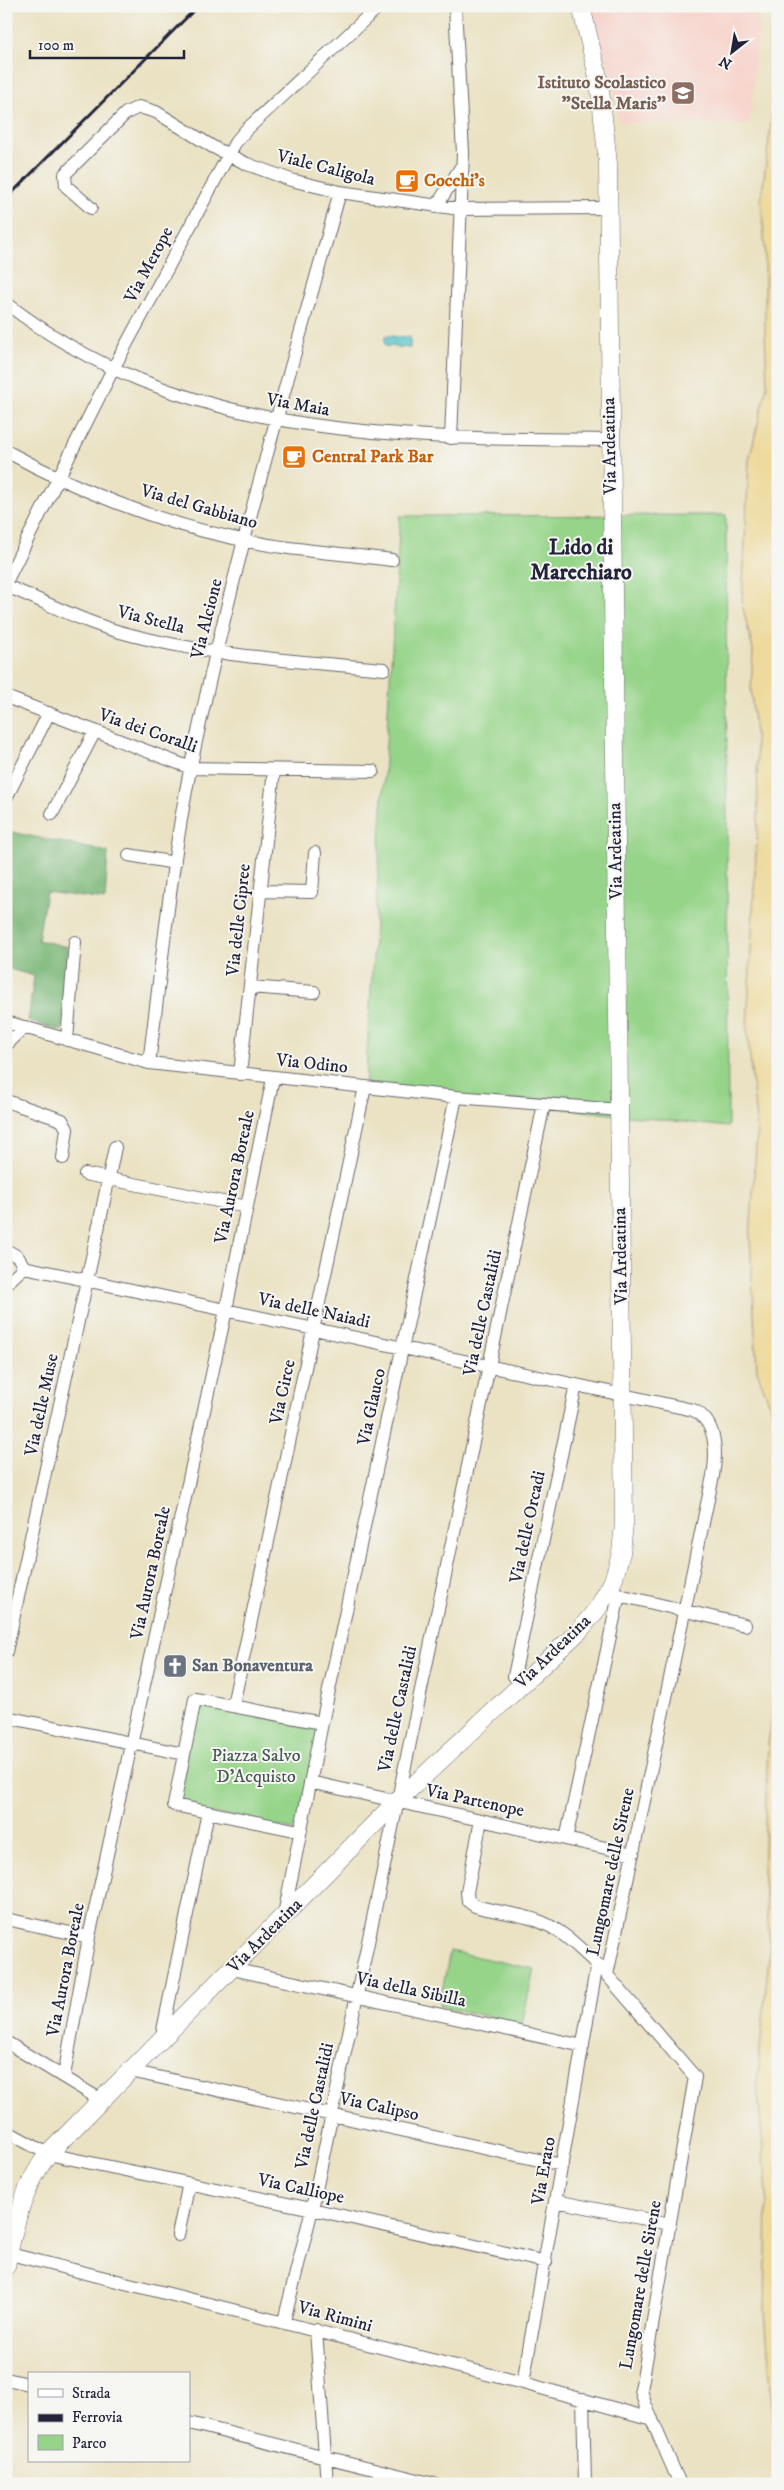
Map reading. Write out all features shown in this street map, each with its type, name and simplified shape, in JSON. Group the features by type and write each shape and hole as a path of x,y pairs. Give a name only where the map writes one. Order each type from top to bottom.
{"main road":[{"name":"Via Ardeatina","path":"7,2257 23,2202 48,2154 284,1918 396,1802 510,1693 565,1645 615,1591 624,1533 610,440 609,208 604,115 597,72 581,6"}],"street":[{"name":"Via Merope","path":"6,582 113,369 228,155 246,130 378,6"},
{"path":"451,438 463,162 455,6"},
{"name":"Viale Caligola","path":"91,208 69,189 65,182 65,174 126,113 139,107 156,112 228,155 280,176 340,192 460,209 609,208"},
{"path":"436,207 463,162"},
{"name":"Via Alcione","path":"149,1063 175,863 191,768 216,652 244,540 340,192"},
{"name":"Via Maia","path":"6,303 62,341 113,369 194,399 277,420 357,432 451,438 610,440"},
{"name":"Via del Gabbiano","path":"6,451 59,478 176,522 244,540 392,560"},
{"name":"Via Stella","path":"6,586 72,615 111,629 216,652 384,669"},
{"name":"Via dei Coralli","path":"6,697 191,768 374,771"},
{"path":"6,798 48,713"},
{"path":"52,814 95,732"},
{"name":"Via delle Cipree","path":"240,1074 274,770"},
{"path":"260,891 312,892 315,853"},
{"path":"129,855 175,863"},
{"path":"67,1040 75,942"},
{"path":"250,987 314,992"},
{"name":"Via Odino","path":"6,1022 149,1063 456,1097 620,1110"},
{"path":"6,1045 25,1027"},
{"name":"Via Aurora Boreale","path":"64,2076 90,1937 226,1310 273,1078"},
{"name":"Via Circe","path":"233,1705 364,1087"},
{"name":"Via Glauco","path":"322,1724 456,1097"},
{"path":"6,1101 62,1120 67,1129 62,1158"},
{"name":"Via delle Castalidi","path":"284,2322 312,2209 544,1104"},
{"name":"Via delle Muse","path":"6,1652 115,1147"},
{"path":"85,1174 247,1207"},
{"path":"6,1250 18,1257 24,1267 6,1284"},
{"name":"Via delle Naiadi","path":"24,1267 622,1395"},
{"name":"Via delle Orcadi","path":"514,1676 576,1385"},
{"name":"Lungomare delle Sirene","path":"622,1395 696,1411 706,1420 711,1431 715,1454 714,1468 686,1611 607,1975 695,2077 641,2390 643,2400 680,2484"},
{"path":"566,1839 615,1591 745,1625"},
{"path":"284,1918 322,1724 195,1699 174,1805 300,1831"},
{"path":"6,1717 184,1754"},
{"name":"Via Partenope","path":"310,1782 633,1854"},
{"path":"161,2040 208,1812"},
{"path":"481,1820 467,1892 468,1901 478,1907 545,1923 566,1936 607,1975"},
{"path":"6,1919 90,1937"},
{"name":"Via Erato","path":"523,2383 546,2262 597,1964"},
{"name":"Via della Sibilla","path":"232,1969 583,2046"},
{"path":"6,2042 101,2100"},
{"name":"Via Calipso","path":"130,2071 562,2165"},
{"name":"Via Calliope","path":"6,2131 48,2154 312,2209 546,2262"},
{"path":"178,2235 189,2183"},
{"path":"556,2201 670,2224"},
{"name":"Via Rimini","path":"7,2257 316,2330 523,2383 652,2419"},
{"path":"316,2330 326,2484"},
{"path":"6,2379 28,2384"},
{"path":"583,2399 585,2484"},
{"path":"190,2423 434,2484"},
{"path":"380,2484 383,2471"}],"shaded area":[{"name":"Istituto Scolastico \"Stella Maris\"","path":"591,6 760,6 750,125 619,122 608,63"}],"green space":[{"path":"726,515 728,1127 365,1087 400,516"},
{"path":"6,831 108,852 105,900 46,892 38,940 68,947 62,1031 28,1021 34,976 6,968"},
{"name":"Piazza Salvo D'Acquisto","path":"195,1699 322,1723 299,1831 174,1805"},
{"path":"450,1951 534,1969 522,2024 439,2006"}],"sand":[{"path":"778,72 778,1425 757,1371 750,1238 757,1131 747,1028 758,814 757,758 751,690 753,650 742,604 749,460 767,386 765,248 761,200"},
{"path":"778,1676 778,2483 765,2311 767,2193 757,2082 770,1945 763,1871 768,1743"}],"water":[{"path":"385,336 410,337 410,348 385,346"}],"railway":[{"path":"6,199 198,6"}],"place":[{"name":"Istituto Scolastico \"Stella Maris\"","path":"683,93"},
{"name":"Cocchi’s","path":"407,181"},
{"name":"Central Park Bar","path":"294,457"},
{"name":"San Bonaventura","path":"175,1666"}],"district":[{"name":"Lido di Marechiaro","path":"581,560"}]}
